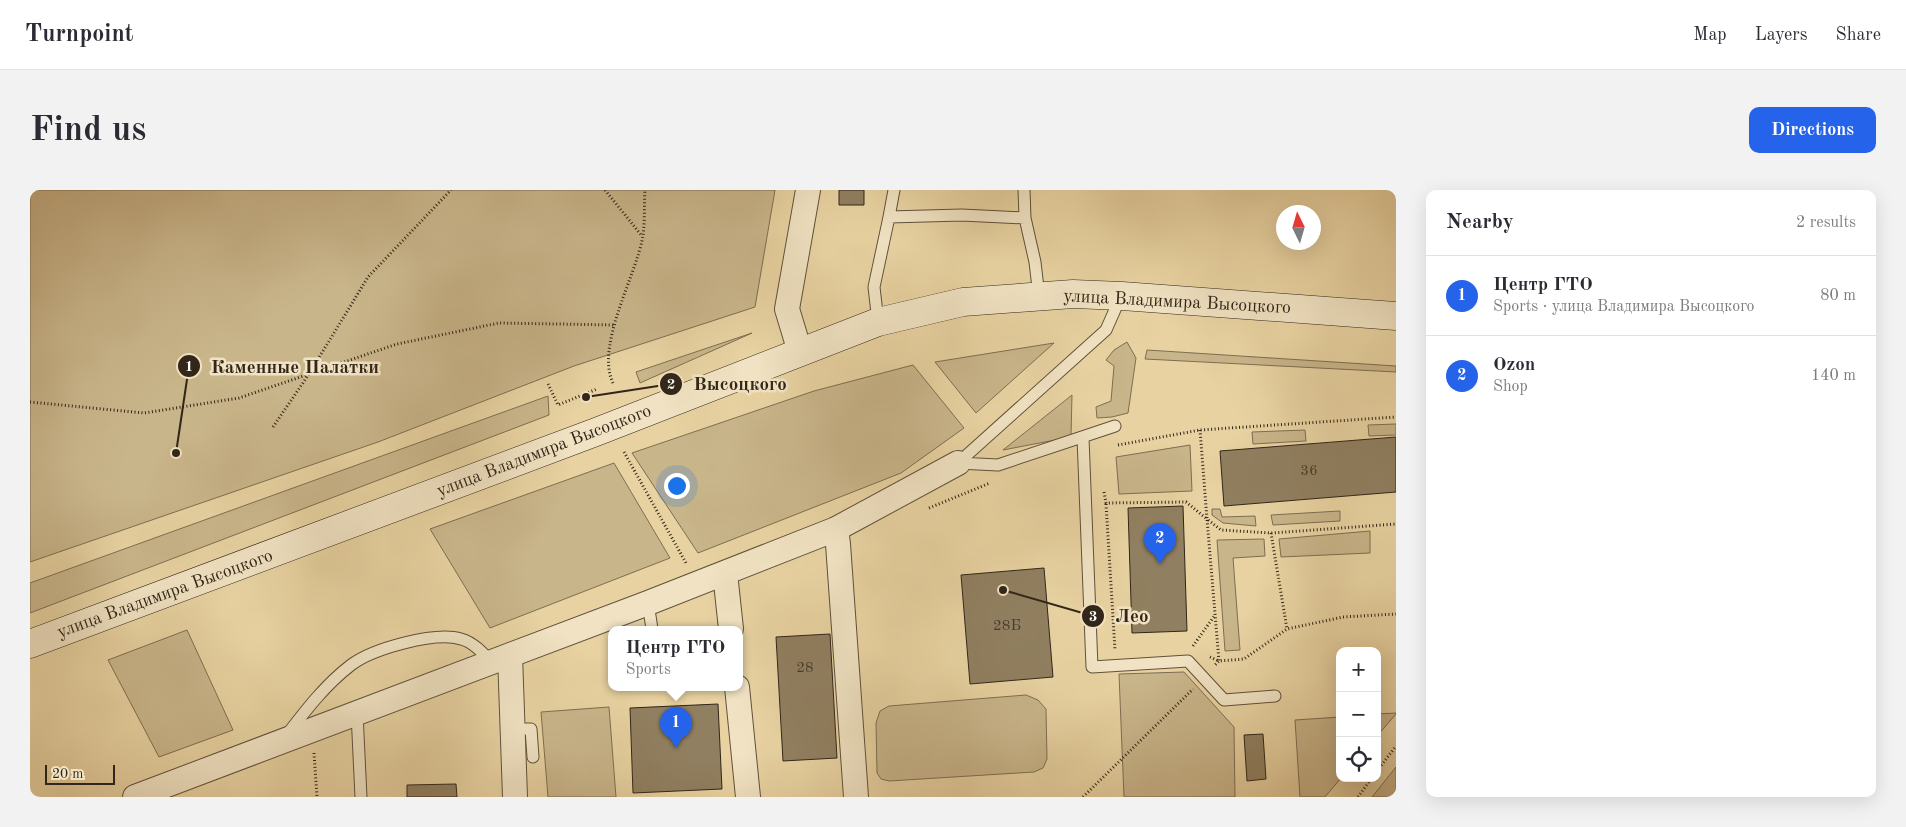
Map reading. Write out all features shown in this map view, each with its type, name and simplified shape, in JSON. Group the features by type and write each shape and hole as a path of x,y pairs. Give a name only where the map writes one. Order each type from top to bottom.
{"main road":[{"name":"улица Владимира Высоцкого","path":"30,644 596,432 878,322 963,302 1072,294 1396,316"}],"street":[{"path":"800,352 787,309 808,190"},
{"path":"138,797 648,603 836,529 958,463"},
{"path":"836,529 856,797"},
{"path":"725,573 731,626"},
{"path":"501,658 513,730 515,797"},
{"path":"737,691 748,797"}],"lane":[{"path":"878,322 874,287 894,190"},
{"path":"1024,190 1025,218 1035,262 1039,297"},
{"path":"889,217 962,214 1025,218"},
{"path":"958,463 1106,330 1122,296"},
{"path":"958,463 998,465 1115,426"},
{"path":"1083,438 1092,667 1188,661 1224,700 1276,696"},
{"path":"648,603 652,626"},
{"path":"281,742 315,698 352,664 371,654 423,638 438,636 462,639 477,648 501,658"},
{"path":"357,713 362,797"},
{"path":"513,730 531,729 533,757"}],"path":[{"path":"273,427 309,374 368,277 451,190"},
{"path":"606,190 643,237"},
{"path":"613,383 610,377 608,348 643,237 645,190"},
{"path":"30,402 144,413 238,398 397,344 499,323 615,325"},
{"path":"548,384 558,405 597,389"},
{"path":"1083,452 1200,430 1396,418"},
{"path":"1083,797 1219,661 1200,430"},
{"path":"624,452 683,556"},
{"path":"927,509 997,481"},
{"path":"1103,485 1106,503 1115,652"},
{"path":"1106,503 1186,502 1221,530 1271,533 1396,524"},
{"path":"1271,533 1287,629"},
{"path":"1205,655 1219,661 1244,659 1287,629 1343,617 1396,614"},
{"path":"1198,652 1191,649 1215,615"},
{"path":"313,730 317,797"},
{"path":"1381,766 1396,746"},
{"path":"1358,797 1369,782"}],"shaded area":[{"path":"30,190 775,190 755,307 574,366 378,442 30,562"},
{"path":"752,333 640,383 636,372"},
{"path":"1127,342 1136,358 1128,413 1097,418 1096,407 1111,401 1114,366 1106,360 1114,350"},
{"path":"1054,343 976,413 935,362"},
{"path":"1147,350 1396,366 1396,372 1145,359"},
{"path":"913,365 964,428 901,473 698,553 632,453 814,391"},
{"path":"1072,395 1071,437 1003,450"},
{"path":"548,396 549,415 30,613 30,583"},
{"path":"1396,424 1396,435 1369,436 1368,425"},
{"path":"1305,430 1306,441 1253,444 1252,432"},
{"path":"1190,445 1192,491 1119,494 1116,457"},
{"path":"614,463 670,558 490,628 430,529"},
{"path":"1212,509 1220,509 1222,517 1255,516 1256,526 1223,523 1212,515"},
{"path":"1340,511 1340,521 1273,525 1271,515"},
{"path":"1370,531 1370,553 1281,557 1279,539"},
{"path":"1264,539 1265,556 1233,558 1240,650 1225,651 1217,540"},
{"path":"187,630 233,730 159,757 108,660"},
{"path":"1184,672 1234,727 1235,797 1124,797 1119,674"},
{"path":"1026,695 1038,700 1046,709 1047,759 1043,768 1034,772 889,781 881,779 877,773 876,723 880,711 889,706"},
{"path":"609,707 616,797 548,797 541,712"},
{"path":"1396,713 1381,731 1381,714"},
{"path":"1336,717 1336,782 1338,782 1325,797 1300,797 1295,720"},
{"path":"1396,767 1396,797 1372,797"}],"building":[{"path":"839,190 864,190 864,205 839,205"},
{"path":"1396,437 1396,492 1224,506 1220,451"},
{"path":"1183,506 1187,631 1132,633 1128,508"},
{"path":"1044,568 1053,677 970,684 961,575"},
{"path":"830,634 837,758 783,761 776,637"},
{"path":"718,704 722,789 633,793 630,708"},
{"path":"1263,734 1266,779 1247,781 1244,735"},
{"path":"456,784 457,797 407,797 407,785"}],"place":[{"name":"Высоцкого","path":"586,397"},
{"name":"Каменные Палатки","path":"176,453"},
{"name":"Ozon","path":"1160,564"},
{"name":"Лео","path":"1003,590"},
{"name":"Центр ГТО","path":"676,748"}]}
